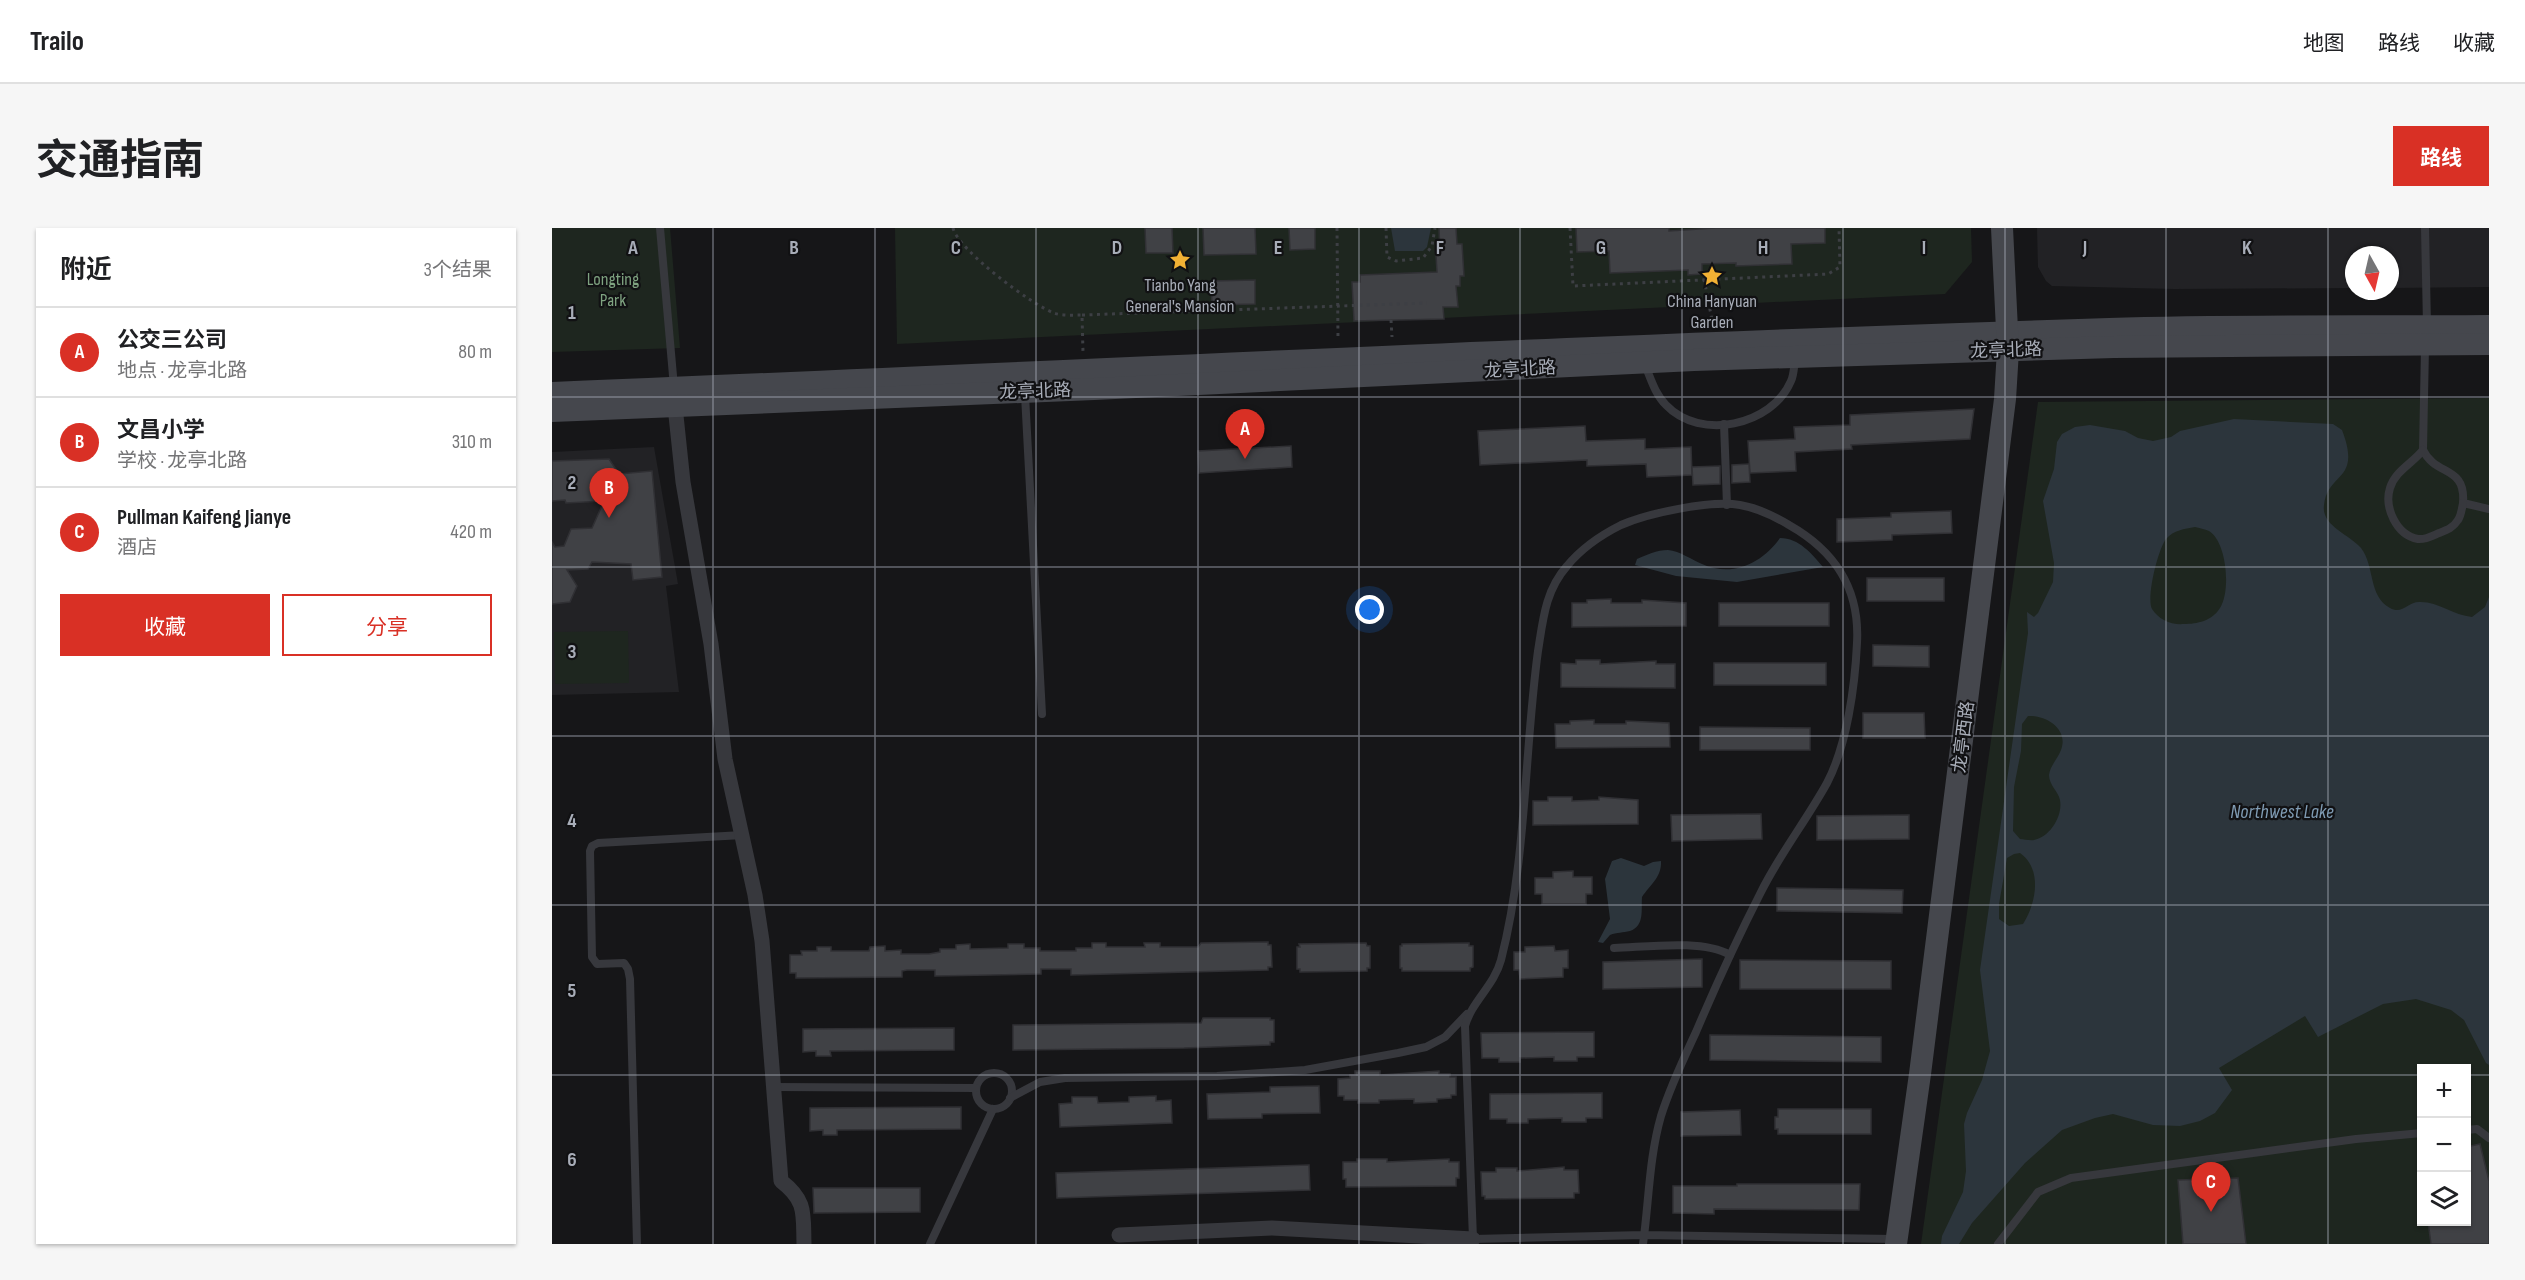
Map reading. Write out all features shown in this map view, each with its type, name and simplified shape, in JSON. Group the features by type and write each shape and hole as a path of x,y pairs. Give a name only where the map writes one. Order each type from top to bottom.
{"main road":[{"name":"龙亭西路","path":"1896,1242 1923,1050 2005,399 2008,342 2002,228"},
{"name":"龙亭北路","path":"2426,335 2489,326"},
{"name":"龙亭北路","path":"552,393 675,397 1025,392 1795,357 2008,342 2114,329 2426,335 2489,344"},
{"name":"龙亭北路","path":"552,411 675,397 1084,371 1717,342 2008,342"}],"street":[{"path":"675,397 683,482 711,644 725,759 743,835 762,941 781,1182 795,1192 800,1200 804,1244"},
{"path":"1119,1235 1272,1227 1473,1239"}],"lane":[{"path":"660,228 675,397"},
{"path":"2423,450 2415,461 2396,476 2390,487 2388,500 2395,522 2408,536 2419,539 2451,529 2459,520 2464,490 2456,476 2433,464 2427,459 2423,450 2426,335 2425,228"},
{"path":"1645,363 1654,389 1666,406 1683,419 1695,423 1724,424 1751,419 1780,399 1792,380 1795,357"},
{"path":"1025,392 1042,714"},
{"path":"1724,424 1727,505"},
{"path":"2463,503 2489,508"},
{"path":"930,1244 993,1109 1006,1104 1010,1098 1040,1082 1065,1078 1217,1076 1305,1070 1425,1047 1445,1037 1468,1013 1494,979 1500,963 1512,909 1525,798 1530,708 1543,613 1549,594 1563,569 1583,548 1622,525 1692,507 1739,505 1765,512 1809,536 1828,553 1841,570 1854,610 1857,639 1850,699 1837,760 1826,784 1774,866 1730,955 1672,1086 1661,1116 1653,1151 1643,1244"},
{"path":"637,1244 630,979 624,963 597,964 592,957 590,851 592,846 598,843 743,835"},
{"path":"1614,948 1702,946 1721,950 1730,955"},
{"path":"1468,1013 1465,1026 1473,1239 1644,1235 1896,1242"},
{"path":"993,1109 980,1103 976,1088 980,1079 985,1075 1000,1074 1010,1084 1010,1098"},
{"path":"774,1087 976,1088"},
{"path":"2471,1130 2476,1129 2489,1138"},
{"path":"1998,1244 2038,1192 2071,1178 2356,1138 2417,1133"}],"path":[{"path":"953,228 961,242 977,258 1032,302 1056,314 1427,303"},
{"path":"1337,228 1339,359"},
{"path":"1386,228 1387,257 1396,261 1423,258 1432,246 1435,228"},
{"path":"1570,228 1573,286 1828,274 1840,267 1839,228"},
{"path":"1704,279 1717,342"},
{"path":"1082,315 1084,371"}],"shaded area":[{"path":"2037,228 2489,228 2489,287 2399,288 2399,246 2345,246 2345,288 2174,289 2052,286 2046,281 2038,267"},
{"path":"654,447 678,584 666,586 679,692 552,695 552,452"}],"green space":[{"name":"Longting Park","path":"552,228 670,228 680,348 552,352"},
{"path":"895,228 1971,228 1972,262 1945,294 897,344"},
{"name":"Northwest Lake","path":"2489,398 2489,1244 1921,1244 2038,402"},
{"path":"628,631 629,683 555,684 554,632"}],"water":[{"path":"1391,228 1431,228 1427,247 1423,251 1395,251"},
{"name":"Northwest Lake","path":"2234,419 2333,424 2342,430 2348,459 2346,468 2327,494 2324,512 2331,524 2361,548 2378,596 2383,603 2398,610 2415,603 2426,602 2472,617 2485,607 2489,597 2489,1065 2464,1020 2451,1010 2416,999 2383,1004 2318,1037 2305,1016 2219,1068 2232,1090 2215,1113 2200,1121 2180,1126 2153,1125 2113,1114 2062,1130 2025,1163 1972,1223 1959,1244 1941,1244 1942,1236 1963,1192 1966,1171 1964,1124 1982,1080 1990,1051 1980,970 2028,633 2027,612 2034,617 2038,613 2053,582 2054,563 2043,501 2054,469 2057,442 2062,434 2075,427 2090,425 2125,431 2138,438 2153,441 2171,437 2180,431","holes":["2195,527 2209,531 2220,545 2226,579 2223,600 2217,612 2204,621 2189,624 2170,623 2158,616 2152,609 2151,595 2156,563 2163,544 2169,536 2179,530","2028,716 2042,718 2059,730 2063,742 2049,775 2050,782 2060,800 2059,813 2050,830 2040,838 2032,840 2020,839 2013,831 2014,787 2021,751 2022,724","2020,853 2027,860 2032,868 2035,887 2031,907 2023,924 2009,926 1999,919 1999,904 2007,858"]},
{"path":"1780,538 1799,544 1810,552 1823,567 1737,582 1676,576 1635,565 1637,559 1668,550 1714,568 1736,569 1765,555"},
{"path":"1621,858 1644,866 1661,861 1660,872 1642,897 1641,917 1635,929 1615,933 1603,943 1598,942 1610,919 1605,879 1612,861"}],"building":[{"path":"1145,228 1172,228 1173,253 1146,253"},
{"path":"1203,228 1255,228 1256,254 1204,255"},
{"path":"1289,228 1315,228 1315,249 1290,250"},
{"path":"1439,228 1456,228 1457,244 1462,244 1464,276 1460,276 1460,286 1456,286 1458,307 1443,307 1444,319 1354,321 1352,282 1360,282 1360,275 1437,272 1436,255 1440,255"},
{"path":"1576,228 1669,228 1669,231 1715,228 1825,228 1825,243 1791,244 1792,264 1736,266 1736,263 1702,264 1702,274 1688,275 1688,270 1610,273 1609,251 1577,252"},
{"path":"1255,280 1255,304 1212,305 1211,281"},
{"path":"1974,409 1970,439 1851,445 1852,449 1795,452 1796,471 1750,473 1748,441 1795,439 1794,427 1850,425 1850,415"},
{"path":"1585,426 1586,441 1645,439 1645,449 1691,447 1692,475 1647,477 1646,464 1587,466 1587,460 1480,465 1478,431"},
{"path":"1291,446 1292,467 1199,473 1198,451"},
{"path":"609,459 619,474 652,471 662,577 633,580 631,564 592,562 588,569 567,570 577,586 570,602 552,604 552,542 555,547 564,546 571,529 592,528 604,501 566,503 565,500 552,501 552,461"},
{"path":"1749,464 1750,482 1732,483 1732,465"},
{"path":"1720,466 1720,484 1693,485 1692,467"},
{"path":"1951,511 1952,533 1892,535 1892,540 1837,542 1837,519 1891,517 1891,513"},
{"path":"1867,578 1944,578 1944,601 1867,601"},
{"path":"1611,599 1611,603 1642,603 1642,600 1686,603 1686,626 1572,627 1572,603"},
{"path":"1719,603 1829,603 1829,626 1719,626"},
{"path":"1873,645 1929,646 1929,667 1873,666"},
{"path":"1576,660 1600,660 1600,664 1656,661 1656,664 1675,664 1675,688 1561,687 1561,663 1576,664"},
{"path":"1714,663 1826,663 1826,685 1714,685"},
{"path":"1863,713 1924,713 1925,738 1863,738"},
{"path":"1594,720 1594,724 1626,724 1626,721 1669,723 1670,747 1556,748 1555,724"},
{"path":"1700,727 1810,728 1810,750 1700,750"},
{"path":"1548,797 1572,797 1572,801 1599,800 1599,797 1638,800 1638,824 1533,825 1533,801 1548,801"},
{"path":"1761,814 1762,839 1672,841 1671,815"},
{"path":"1909,815 1909,839 1817,840 1817,816"},
{"path":"1573,871 1573,877 1592,877 1592,894 1586,894 1586,904 1542,904 1542,894 1535,894 1535,878 1553,878 1553,872"},
{"path":"1777,888 1903,890 1902,913 1777,911"},
{"path":"1268,942 1268,945 1271,945 1272,967 1268,967 1268,970 1071,975 1071,969 1041,969 1041,974 935,976 935,970 907,970 902,971 902,977 796,978 796,973 790,973 790,955 802,955 801,951 817,951 817,947 831,947 831,951 869,951 870,947 885,946 885,951 901,950 901,954 929,954 940,952 940,949 956,949 956,945 970,944 970,949 1008,948 1008,944 1024,944 1024,948 1040,948 1040,951 1076,951 1076,948 1092,948 1092,943 1106,943 1106,947 1145,947 1144,943 1160,943 1160,947 1198,947 1201,943"},
{"path":"1366,943 1370,946 1370,968 1367,968 1367,971 1300,972 1300,969 1297,969 1299,944"},
{"path":"1469,943 1469,946 1473,946 1473,967 1470,971 1402,971 1400,968 1400,946 1402,944"},
{"path":"1554,946 1555,951 1568,950 1568,968 1563,968 1563,977 1520,979 1519,970 1514,970 1514,952 1525,952 1525,947"},
{"path":"1702,959 1702,987 1603,989 1603,962"},
{"path":"1740,960 1891,961 1891,989 1740,989"},
{"path":"1203,1018 1270,1018 1274,1020 1274,1042 1270,1042 1270,1045 1184,1048 1013,1050 1013,1025 1201,1023"},
{"path":"954,1028 954,1050 830,1051 831,1056 816,1056 816,1051 803,1052 803,1029"},
{"path":"1594,1032 1594,1057 1577,1057 1577,1061 1554,1061 1554,1057 1520,1058 1520,1062 1499,1062 1499,1058 1482,1058 1481,1033"},
{"path":"1710,1035 1881,1037 1881,1062 1710,1060"},
{"path":"1355,1071 1380,1071 1380,1075 1439,1071 1439,1074 1450,1074 1450,1077 1456,1077 1456,1095 1451,1095 1451,1098 1437,1099 1437,1102 1414,1103 1414,1099 1358,1103 1358,1100 1344,1100 1344,1096 1338,1096 1338,1079 1350,1078 1350,1075 1355,1075"},
{"path":"1319,1086 1320,1113 1262,1114 1262,1118 1208,1119 1207,1094 1270,1092 1270,1087"},
{"path":"1602,1093 1602,1118 1586,1118 1586,1122 1562,1122 1562,1118 1528,1119 1528,1123 1507,1123 1507,1119 1490,1119 1490,1094"},
{"path":"1156,1096 1156,1101 1171,1100 1172,1123 1060,1127 1059,1104 1072,1103 1072,1097 1097,1097 1098,1103 1129,1102 1129,1097"},
{"path":"961,1107 961,1129 837,1130 837,1135 823,1135 823,1130 810,1131 810,1108"},
{"path":"1778,1109 1871,1109 1871,1134 1778,1134 1778,1129 1775,1129 1775,1117 1778,1117"},
{"path":"1740,1110 1741,1135 1681,1136 1681,1112"},
{"path":"2480,1144 2489,1181 2489,1244 2431,1244 2429,1226 2471,1226 2471,1146"},
{"path":"1357,1159 1387,1159 1387,1162 1449,1159 1449,1162 1459,1162 1459,1178 1456,1178 1456,1186 1346,1187 1346,1179 1343,1179 1343,1162 1357,1162"},
{"path":"1309,1165 1310,1190 1057,1198 1056,1173"},
{"path":"1564,1167 1564,1170 1578,1170 1579,1193 1574,1193 1574,1198 1485,1199 1485,1196 1482,1196 1481,1172 1496,1172 1496,1168 1517,1168 1517,1171"},
{"path":"2238,1178 2246,1244 2183,1244 2178,1180"},
{"path":"1737,1184 1860,1184 1859,1210 1714,1209 1714,1214 1673,1213 1673,1186 1737,1186"},
{"path":"813,1188 920,1188 920,1212 814,1213"}],"place":[{"name":"Tianbo Yang General's Mansion","path":"1180,260"},
{"name":"China Hanyuan Garden","path":"1712,276"},
{"name":"公交三公司","path":"1245,459"},
{"name":"文昌小学","path":"609,518"},
{"name":"Pullman Kaifeng Jianye","path":"2211,1212"}]}
